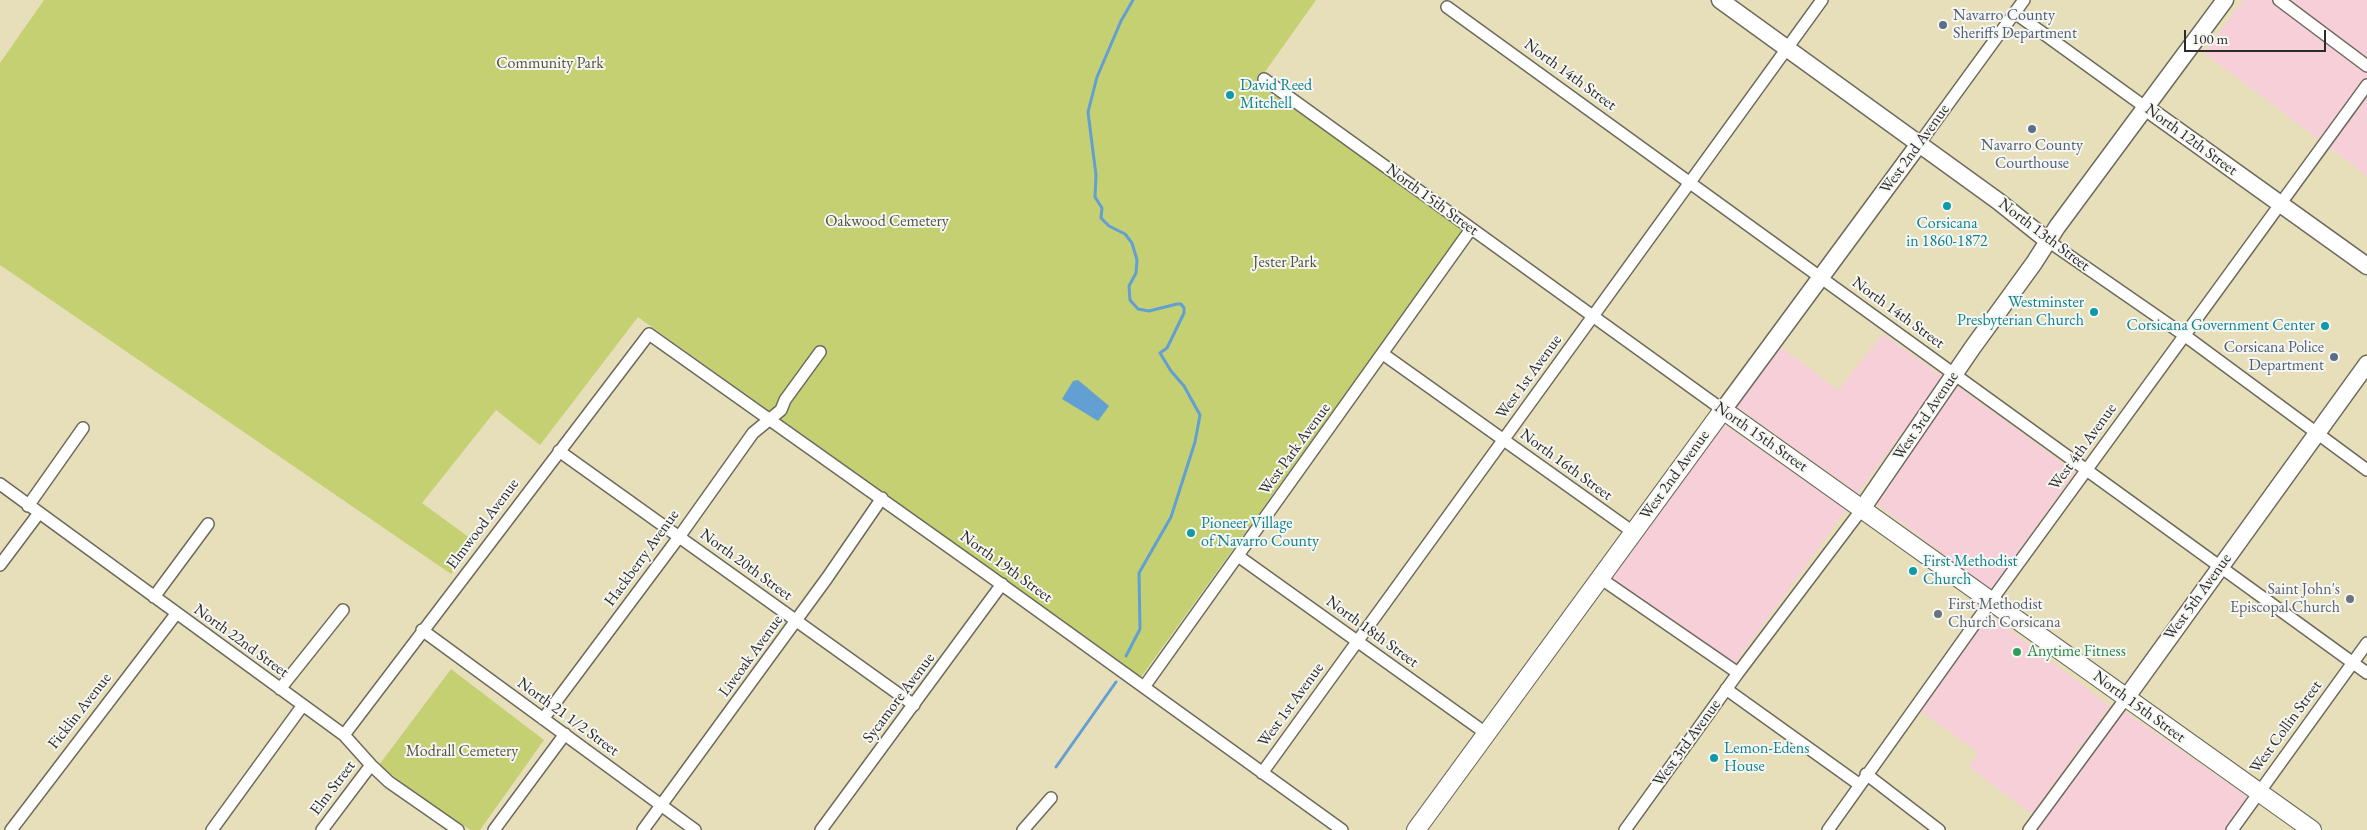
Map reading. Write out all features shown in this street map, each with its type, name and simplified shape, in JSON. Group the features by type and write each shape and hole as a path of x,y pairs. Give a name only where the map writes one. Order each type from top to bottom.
{"main road":[{"name":"North 15th Street","path":"1723,410 2312,830"},
{"name":"West 2nd Avenue","path":"1416,830 1723,410"}],"street":[{"name":"North 13th Street","path":"1720,0 1920,144 2048,241 2184,335 2367,470"},
{"name":"West 1st Avenue","path":"1262,772 1822,0"},
{"name":"West 2nd Avenue","path":"1723,410 2024,0"},
{"name":"West 3rd Avenue","path":"1625,830 1726,689 1862,509 2048,241 2225,0"},
{"path":"2279,0 2367,66"},
{"name":"North 14th Street","path":"1448,7 2367,673"},
{"name":"North 12th Street","path":"2015,13 2367,266"},
{"name":"North 15th Street","path":"1264,79 1723,410"},
{"name":"West 4th Avenue","path":"1828,830 1866,774 1991,601 2367,85"},
{"name":"West Park Avenue","path":"1144,687 1471,229"},
{"name":"North 19th Street","path":"649,334 882,498 1342,830"},
{"name":"Elmwood Avenue","path":"344,736 422,630 649,334"},
{"path":"770,419 781,410 785,400 820,352"},
{"name":"North 16th Street","path":"1383,354 1633,532"},
{"name":"West 5th Avenue","path":"2029,830 2367,364"},
{"name":"Hackberry Avenue","path":"543,718 679,537 753,433 770,419"},
{"path":"28,506 83,428"},
{"name":"North 20th Street","path":"559,451 914,705"},
{"name":"North 22nd Street","path":"0,484 344,736 371,766 432,814 456,830"},
{"name":"Liveoak Avenue","path":"642,830 796,620 882,498"},
{"path":"0,565 38,513"},
{"path":"154,597 208,524"},
{"name":"North 18th Street","path":"1238,556 1487,734"},
{"path":"1600,578 1738,673"},
{"name":"Sycamore Avenue","path":"820,830 1002,584"},
{"path":"280,689 343,610"},
{"name":"Ficklin Avenue","path":"11,830 176,614"},
{"name":"North 21 1/2 Street","path":"422,630 695,830"},
{"name":"West Collin Street","path":"2232,830 2367,644"},
{"path":"1726,689 1860,785"},
{"path":"212,830 303,705"},
{"path":"494,830 565,734"},
{"name":"Elm Street","path":"322,830 371,766"},
{"path":"1866,774 1939,830"},
{"path":"1023,830 1051,798"}],"shaded area":[{"path":"2243,0 2367,0 2367,176 2204,53"},
{"path":"1883,334 1943,377 1858,493 1734,405 1777,344 1838,390"},
{"path":"1956,385 2075,472 1991,590 1871,500"},
{"path":"1722,423 1846,510 1733,666 1610,578"},
{"path":"1988,613 2110,706 2032,814 1969,767 1978,753 1918,709"},
{"path":"2122,710 2248,797 2225,830 2035,830"}],"green space":[{"name":"Oakwood Cemetery","path":"44,0 1316,0 1257,83 1464,229 1141,677 638,317 540,445 496,410 422,503 474,541 451,574 0,265 0,63"},
{"name":"Modrall Cemetery","path":"451,669 544,740 480,830 471,830 441,813 379,765"}],"water":[{"path":"1078,380 1109,406 1098,421 1062,399 1073,381"}],"waterway":[{"path":"1126,656 1140,629 1139,573 1171,517 1195,442 1200,415 1184,386 1171,371 1160,353 1167,348 1184,313 1184,308 1181,304 1177,304 1149,311 1138,309 1130,300 1129,286 1136,273 1137,260 1132,243 1125,234 1109,226 1101,218 1102,208 1095,197 1096,175 1088,112 1097,77 1121,21 1133,0"},
{"path":"1056,767 1116,682"}],"place":[{"name":"Navarro County Sheriffs Department","path":"1943,25"},
{"name":"David Reed Mitchell","path":"1230,95"},
{"name":"Navarro County Courthouse","path":"2032,129"},
{"name":"Corsicana in 1860-1872","path":"1947,206"},
{"name":"Westminster Presbyterian Church","path":"2094,312"},
{"name":"Corsicana Government Center","path":"2325,326"},
{"name":"Corsicana Police Department","path":"2334,357"},
{"name":"Pioneer Village of Navarro County","path":"1191,533"},
{"name":"First Methodist Church","path":"1913,571"},
{"name":"Saint John's Episcopal Church","path":"2350,599"},
{"name":"First Methodist Church Corsicana","path":"1938,614"},
{"name":"Anytime Fitness","path":"2017,652"},
{"name":"Lemon-Edens House","path":"1714,758"}],"park label":[{"name":"Community Park","path":"550,64"},
{"name":"Jester Park","path":"1285,263"}]}
